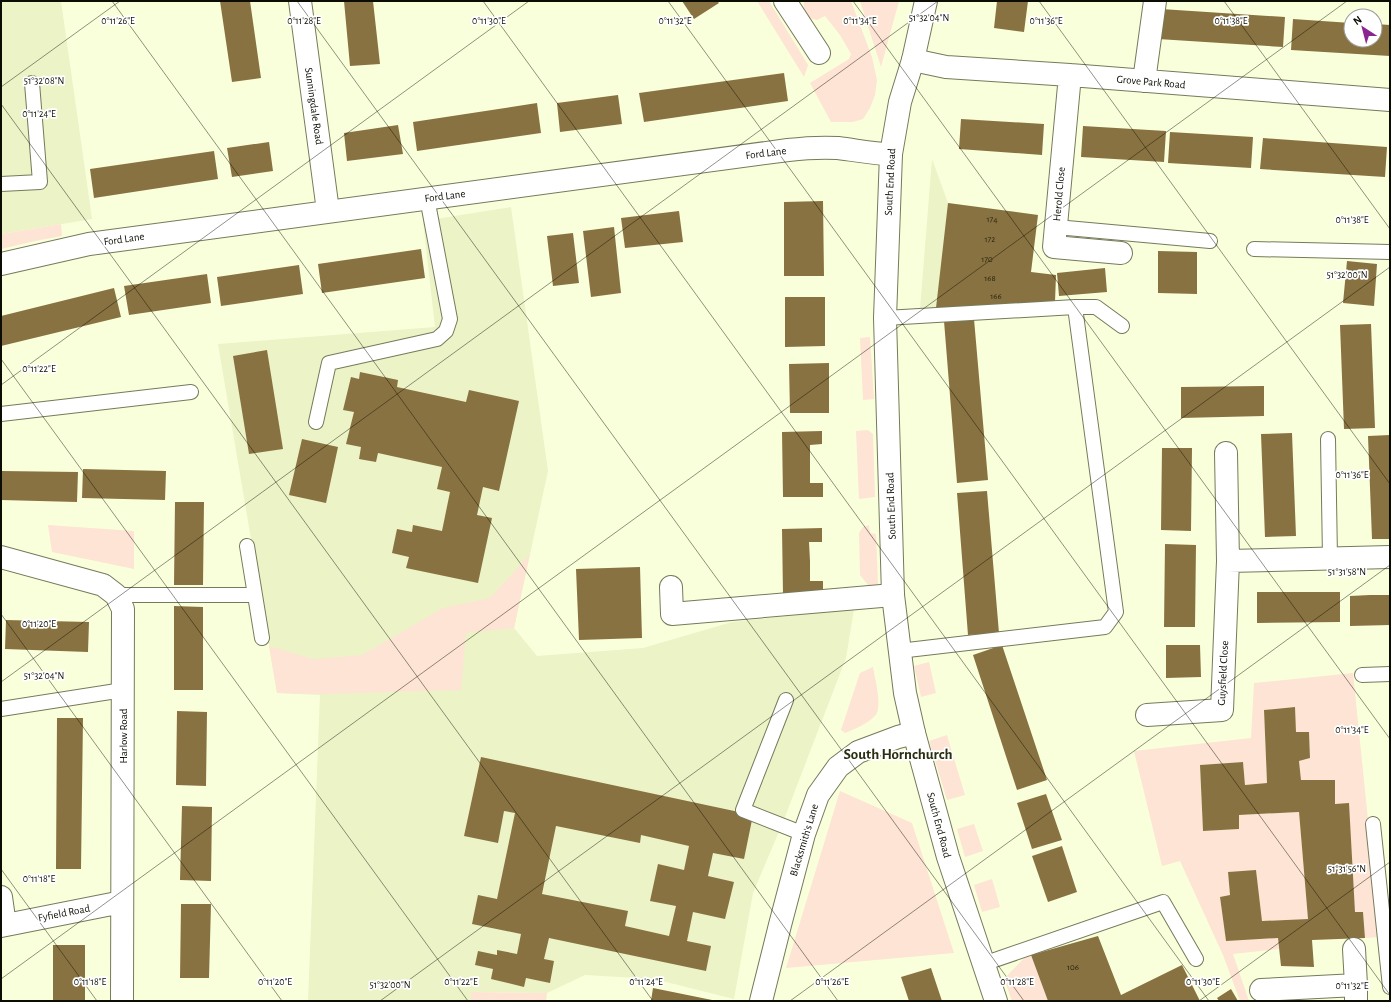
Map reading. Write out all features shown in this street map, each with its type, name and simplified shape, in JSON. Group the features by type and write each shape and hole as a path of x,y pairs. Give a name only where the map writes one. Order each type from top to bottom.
{"street":[{"name":"Sunningdale Road","path":"300,1 328,211"},
{"path":"785,1 819,53"},
{"name":"South End Road","path":"926,1 900,102 891,154 885,318 893,595 905,693 914,733 948,857 996,1001"},
{"path":"1144,81 1156,1"},
{"name":"Grove Park Road","path":"912,60 946,67 1070,75 1390,100"},
{"name":"Herold Close","path":"1070,75 1054,247 1121,253"},
{"name":"Ford Lane","path":"1,264 89,244 803,148 838,148 876,154 891,154"},
{"name":"Guysfield Close","path":"1147,715 1222,710 1228,560 1226,453"},
{"path":"1,557 103,585 116,595"},
{"path":"1228,560 1390,557"},
{"path":"671,587 672,614 893,595"},
{"name":"Harlow Road","path":"116,595 123,609 122,1001"},
{"name":"Blacksmith's Lane","path":"761,1001 804,834 818,795 838,767 858,752 892,739 914,733"},
{"name":"Fyfield Road","path":"1,897 3,925 122,902"},
{"path":"1261,990 1356,993 1354,949"}],"lane":[{"path":"1,184 40,182 32,83"},
{"path":"316,422 329,363 437,339 446,331 450,320 427,198"},
{"path":"1056,227 1210,241"},
{"path":"1254,249 1390,252"},
{"path":"899,651 1105,627 1116,612 1075,307"},
{"path":"885,318 1096,307 1122,326"},
{"path":"1,414 191,392"},
{"path":"1328,439 1330,558"},
{"path":"247,546 262,638"},
{"path":"116,595 255,596"},
{"path":"1362,675 1390,674"},
{"path":"1,709 123,690"},
{"path":"786,700 743,810 804,834"},
{"path":"1373,824 1390,987"},
{"path":"983,964 1163,902 1196,959"}],"shaded area":[{"path":"1,1 61,1 92,219 1,234"},
{"path":"757,1 769,1 808,65 804,77"},
{"path":"804,1 851,1 872,57 877,80 875,95 870,108 863,119 853,122 831,122 810,83 849,59 851,54 840,35 825,16 817,20 809,18 804,8"},
{"path":"860,1 899,1 881,67"},
{"path":"932,159 948,203 1038,215 1031,272 1040,274 936,308 920,309"},
{"path":"511,207 548,471 514,628 537,656 643,648 732,622 854,609 846,658 783,822 753,893 734,999 654,979 585,975 547,993 472,992 471,1001 308,1001 320,695 277,693 218,344 435,327 423,221"},
{"path":"61,224 62,236 1,249 1,234"},
{"path":"870,337 874,399 863,400 860,338"},
{"path":"868,430 873,434 875,497 859,499 856,431"},
{"path":"48,525 134,531 134,569 52,552"},
{"path":"869,525 870,533 876,534 878,585 868,585 860,575 859,533 863,527"},
{"path":"530,554 514,628 466,633 461,690 320,694 277,693 269,646 313,659 362,655 443,608 490,598"},
{"path":"929,662 936,693 921,697 914,666"},
{"path":"873,667 878,693 877,712 875,716 868,721 845,733 841,730 860,673"},
{"path":"1353,673 1380,937 1365,938 1363,912 1355,912 1335,804 1335,780 1301,780 1299,761 1310,758 1309,732 1296,732 1294,707 1264,710 1267,783 1245,785 1243,762 1200,765 1203,831 1239,829 1239,815 1299,812 1308,919 1262,921 1256,871 1228,872 1230,895 1220,898 1226,940 1278,938 1279,949 1233,954 1249,1001 1240,1001 1223,955 1180,861 1162,866 1134,751 1251,738 1254,683"},
{"path":"947,735 965,795 947,800 929,741"},
{"path":"840,791 912,823 954,953 786,968"},
{"path":"974,824 983,851 965,857 957,829"},
{"path":"992,879 1000,907 982,912 974,885"},
{"path":"1031,955 1048,1001 1012,1001 1004,979 1026,956"},
{"path":"471,992 547,993 546,1001 471,1001"}],"building":[{"path":"220,1 250,1 261,78 232,82"},
{"path":"344,1 373,1 380,64 350,66"},
{"path":"682,1 717,1 719,3 694,19"},
{"path":"997,1 1028,1 1024,32 994,28"},
{"path":"1161,9 1285,17 1283,47 1158,39"},
{"path":"1293,19 1343,22 1343,48 1383,48 1383,25 1390,25 1390,56 1291,50"},
{"path":"784,73 788,101 644,122 639,93"},
{"path":"618,95 622,124 560,132 557,103"},
{"path":"537,103 541,133 417,151 413,122"},
{"path":"961,119 1044,124 1042,155 959,149"},
{"path":"398,125 403,154 347,161 344,133"},
{"path":"1083,126 1166,131 1164,162 1081,157"},
{"path":"1170,132 1253,137 1251,168 1168,163"},
{"path":"1263,138 1387,147 1385,177 1260,169"},
{"path":"269,142 273,171 232,177 227,148"},
{"path":"214,151 218,179 94,198 90,169"},
{"path":"823,201 824,276 784,276 784,202"},
{"path":"948,203 1038,215 1031,272 1056,275 1055,302 936,308"},
{"path":"679,211 683,242 625,248 621,218"},
{"path":"614,227 621,293 591,297 583,231"},
{"path":"573,233 579,283 553,286 547,236"},
{"path":"421,249 425,278 322,293 318,264"},
{"path":"1158,251 1197,252 1197,294 1158,293"},
{"path":"1347,261 1377,264 1374,306 1343,303"},
{"path":"299,265 303,294 221,306 217,277"},
{"path":"1105,268 1107,292 1059,296 1057,273"},
{"path":"207,274 211,303 129,315 124,286"},
{"path":"114,288 121,317 1,346 1,316"},
{"path":"785,297 825,297 825,346 785,347"},
{"path":"974,319 988,480 957,483 944,321"},
{"path":"1371,324 1375,428 1344,429 1340,325"},
{"path":"267,350 283,449 249,454 233,356"},
{"path":"829,363 829,413 790,413 789,364"},
{"path":"360,372 398,380 397,387 466,402 469,390 519,401 499,491 483,487 477,515 492,518 478,583 406,568 409,557 392,553 397,529 412,532 413,525 442,531 450,492 437,489 442,467 378,453 376,462 359,459 361,447 346,444 354,412 343,410 351,377 359,379"},
{"path":"1264,386 1264,416 1181,418 1181,387"},
{"path":"822,431 822,444 810,445 810,483 823,483 823,497 783,497 782,432"},
{"path":"1292,433 1296,536 1265,537 1261,434"},
{"path":"1390,435 1390,539 1372,539 1368,436"},
{"path":"302,439 338,447 326,503 289,495"},
{"path":"1162,448 1192,448 1191,531 1161,530"},
{"path":"83,469 166,471 165,500 82,498"},
{"path":"1,471 78,472 77,502 1,500"},
{"path":"987,491 999,633 968,635 957,493"},
{"path":"175,502 204,502 203,585 174,585"},
{"path":"822,528 822,542 809,542 810,581 823,581 823,594 783,595 782,529"},
{"path":"1165,544 1196,545 1195,627 1164,627"},
{"path":"640,567 642,638 579,640 576,569"},
{"path":"1257,592 1340,592 1340,622 1257,623"},
{"path":"1390,595 1390,625 1350,626 1350,596"},
{"path":"174,606 203,607 203,690 174,690"},
{"path":"6,620 89,622 88,652 5,649"},
{"path":"1002,645 1047,780 1017,790 973,655"},
{"path":"1166,645 1200,645 1201,677 1166,678"},
{"path":"1295,707 1296,732 1309,732 1310,758 1299,761 1301,780 1335,780 1335,804 1349,803 1355,912 1363,912 1365,938 1312,940 1314,967 1281,966 1278,938 1226,941 1220,897 1230,895 1228,872 1256,870 1262,921 1308,919 1299,812 1239,815 1239,829 1203,831 1200,765 1243,762 1245,785 1267,783 1264,710"},
{"path":"177,711 207,712 206,786 176,785"},
{"path":"57,718 83,718 81,869 56,869"},
{"path":"481,757 753,815 744,859 713,853 708,876 734,882 725,919 693,912 687,941 711,946 706,971 549,938 544,959 554,961 550,983 526,978 524,987 491,979 493,969 475,965 478,951 497,955 497,950 517,954 521,934 472,924 478,895 497,899 515,813 504,811 498,843 464,836","holes":["556,826 640,843 641,835 689,846 684,870 658,864 650,901 676,906 669,936 625,926 628,911 542,894"]},
{"path":"1046,794 1062,840 1032,849 1017,803"},
{"path":"182,806 212,807 211,881 180,880"},
{"path":"1062,846 1077,892 1048,902 1032,856"},
{"path":"181,904 211,904 209,978 180,978"},
{"path":"1098,936 1121,995 1182,965 1200,1001 1048,1001 1031,955"},
{"path":"53,945 85,945 85,1001 53,1001"},
{"path":"931,968 942,1001 909,1001 901,977"},
{"path":"653,988 712,1000 712,1001 651,1001"},
{"path":"1231,989 1238,1001 1219,1001 1217,998"}],"district":[{"name":"South Hornchurch","path":"898,754"}]}
